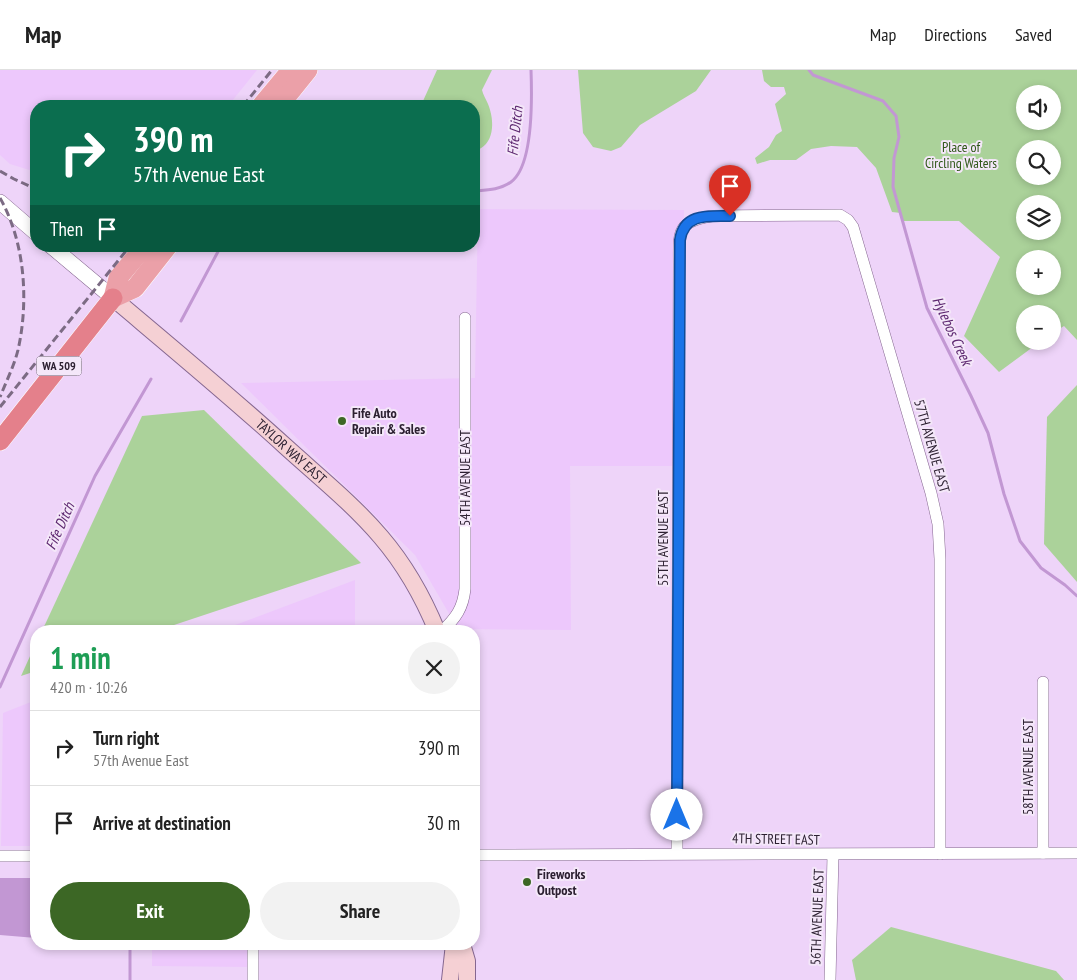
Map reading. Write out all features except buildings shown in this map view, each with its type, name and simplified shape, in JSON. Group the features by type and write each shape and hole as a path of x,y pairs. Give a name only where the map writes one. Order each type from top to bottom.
{"highway":[{"name":"WA 509","path":"2,440 113,298"}],"main road":[{"path":"266,100 291,70"},
{"path":"284,100 308,70"},
{"name":"WA 509","path":"113,298 118,278 139,252"},
{"name":"WA 509","path":"113,298 135,288 163,252"},
{"name":"TAYLOR WAY EAST","path":"113,298 206,375 367,522 395,555 408,574 420,593 434,625"},
{"path":"450,980 453,950"},
{"path":"464,950 467,980"}],"street":[{"path":"0,202 30,228"},
{"name":"57TH AVENUE EAST","path":"685,224 696,218 712,216 840,215 848,220 853,227 931,493 938,524 940,552 940,854"},
{"name":"55TH AVENUE EAST","path":"677,853 679,264 680,236 685,224"},
{"path":"59,252 113,298"},
{"name":"54TH AVENUE EAST","path":"448,625 462,607 465,589 465,318"},
{"name":"58TH AVENUE EAST","path":"1043,682 1043,853"},
{"name":"4TH STREET EAST","path":"480,854 677,853 834,855 1077,853"},
{"name":"56TH AVENUE EAST","path":"830,980 834,855"},
{"path":"0,856 30,856"},
{"path":"253,950 253,980"}],"shaded area":[{"path":"0,70 257,70 233,100 30,100 30,170 10,164 0,155"},
{"path":"480,209 684,210 680,466 570,466 571,630 480,629 480,625 456,625 415,555 241,383 475,378"},
{"path":"355,580 355,625 235,625"},
{"path":"30,702 30,846 1,846 3,713"},
{"path":"0,878 30,878 30,938 0,935"},
{"path":"152,950 249,950 249,967 152,966"}],"green space":[{"path":"437,70 492,70 482,90 492,118 490,138 480,148 480,100 423,100"},
{"path":"578,70 711,70 696,91 640,125 621,147 611,151 593,147 583,133"},
{"name":"Place of Circling Waters","path":"762,70 1077,70 1077,340 1064,326 1061,328 1061,305 1016,305 1016,350 1029,350 999,372 964,336 1000,257 959,221 903,221 901,213 892,212 876,168 857,147 831,146 811,149 796,160 770,160 757,164 755,158 769,147 776,135 782,131 775,104 786,94 784,87 771,87 764,81"},
{"path":"1077,385 1077,582 1044,544 1047,417"},
{"path":"204,410 361,563 174,625 45,625 142,416"},
{"path":"30,656 30,673 21,676"},
{"path":"891,927 1056,971 1064,980 856,980 852,960"}],"waterway":[{"name":"Fife Ditch","path":"480,190 502,187 511,182 519,173 528,146 530,130 531,70"},
{"name":"Hylebos Creek","path":"809,70 813,75 883,101 896,116 899,137 894,158 893,187 927,308 988,433 1004,494 1020,541 1041,568 1077,596"},
{"name":"Fife Ditch","path":"181,321 218,252"},
{"name":"Fife Ditch","path":"0,687 95,476 151,379"},
{"name":"Fife Ditch","path":"130,950 130,980"}],"railway":[{"path":"248,100 272,70"},
{"path":"0,171 30,186"},
{"path":"0,198 15,233 20,253 24,292 18,350 0,397"},
{"path":"0,407 125,252"}],"place":[{"name":"Fife Auto Repair & Sales","path":"342,421"},
{"name":"Fireworks Outpost","path":"527,882"}],"route":[{"path":"677,815 680,240 681,231 685,224 696,218 730,216"}]}
